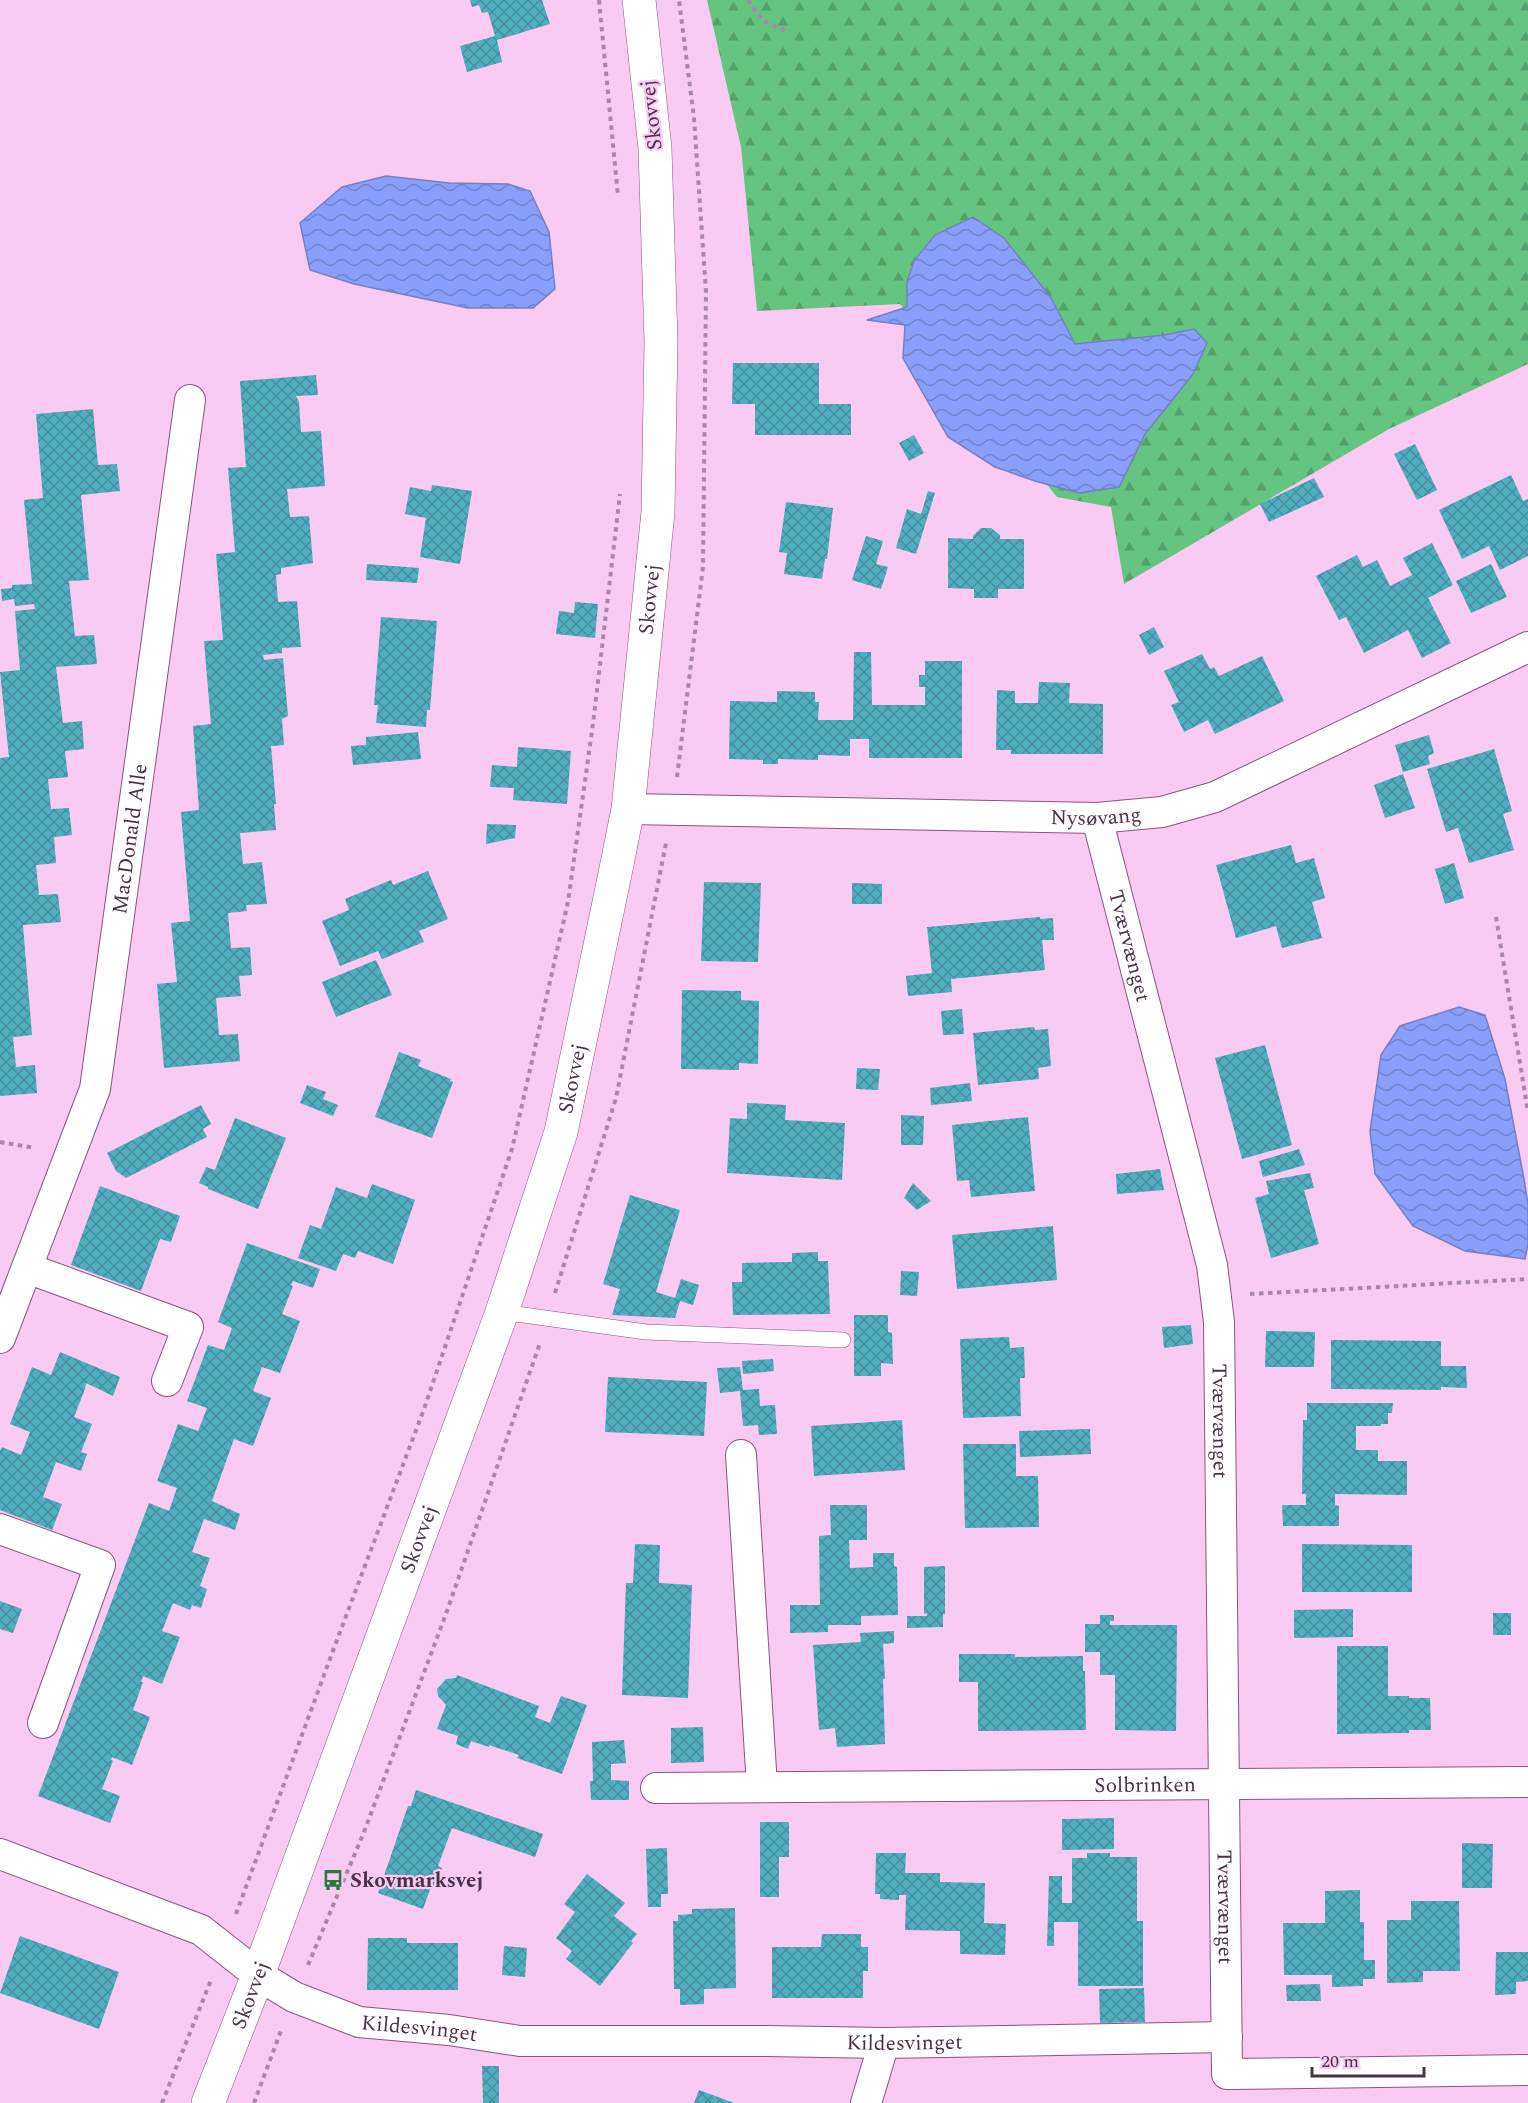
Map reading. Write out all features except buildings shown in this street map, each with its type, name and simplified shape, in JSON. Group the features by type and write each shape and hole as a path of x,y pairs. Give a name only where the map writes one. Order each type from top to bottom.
{"street":[{"name":"Skovvej","path":"208,2103 258,1975 502,1312 561,1132 628,809 658,513 661,341 655,148 639,0"},
{"name":"MacDonald Alle","path":"0,1338 95,1089 190,400"},
{"name":"Nysøvang","path":"628,809 1097,818 1162,812 1215,797 1528,647"},
{"name":"Tværvænget","path":"1097,818 1212,1265 1219,1322 1227,2037"},
{"path":"27,1268 188,1327 166,1381"},
{"path":"741,1455 762,1786"},
{"path":"0,1529 100,1565 43,1723"},
{"name":"Solbrinken","path":"656,1788 1528,1782"},
{"path":"0,1854 201,1930 258,1975"},
{"name":"Kildesvinget","path":"258,1975 294,1997 359,2022 449,2030 520,2041 884,2043 1227,2037"},
{"path":"1227,2037 1227,2074 1528,2070"},
{"path":"866,2103 884,2043"}],"lane":[{"path":"502,1312 646,1332 843,1340"}],"path":[{"path":"599,0 618,204"},
{"path":"748,0 763,21 787,31"},
{"path":"162,2103 190,2038 424,1409 512,1149 568,902 593,724 621,486"},
{"path":"1496,917 1528,1112"},
{"path":"1216,1295 1528,1279"},
{"path":"254,2103 294,1997"}],"green space":[{"path":"707,0 1528,0 1528,364 1389,429 1124,584 1111,507 1057,497 900,304 757,311 741,147"}],"water":[{"path":"386,176 449,183 508,184 530,191 549,232 555,289 533,308 468,308 354,284 310,270 300,223 342,187"},
{"path":"973,217 1004,238 1051,298 1075,344 1165,335 1194,329 1207,343 1193,374 1145,434 1119,487 1079,493 1035,481 995,467 948,437 903,358 905,325 867,320 907,307 907,282 914,261 935,235"},
{"path":"1459,1007 1485,1015 1505,1079 1528,1204 1528,1244 1525,1259 1465,1251 1413,1226 1375,1174 1370,1131 1381,1055 1400,1026"}],"place":[{"name":"Skovmarksvej","path":"333,1880"}]}
